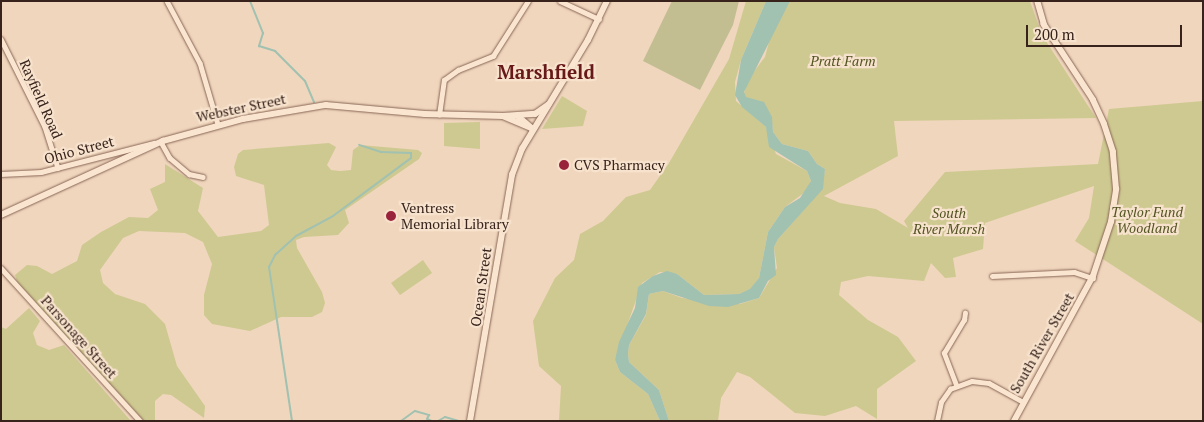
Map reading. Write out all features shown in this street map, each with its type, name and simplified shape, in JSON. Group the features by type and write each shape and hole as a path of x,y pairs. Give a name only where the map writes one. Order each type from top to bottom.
{"street":[{"path":"167,1 200,63 218,124"},
{"path":"439,115 444,80 458,70 493,56 528,1"},
{"path":"560,1 599,19"},
{"name":"Ocean Street","path":"470,421 482,365 505,201 516,163 599,19 607,1"},
{"name":"South River Street","path":"1014,421 1022,402 1092,278 1111,222 1116,188 1113,152 1093,100 1044,24 1037,1"},
{"name":"Rayfield Road","path":"1,39 45,127 58,168"},
{"name":"Webster Street","path":"1,215 163,141 218,124 326,105 439,115 502,116 534,114 548,105"},
{"path":"517,115 534,129"},
{"name":"Webster Street","path":"502,116 534,129"},
{"path":"163,141 170,158 189,174 203,177"},
{"name":"Ohio Street","path":"1,174 26,174 58,168 163,141"},
{"name":"Parsonage Street","path":"1,268 140,421"},
{"name":"South River Street","path":"992,276 1074,272 1092,278"},
{"path":"956,385 944,353 964,320 965,313"},
{"path":"936,421 941,402 956,385 982,381 1022,402"}],"green space":[{"path":"746,1 766,1 741,60 735,82 736,101 766,127 776,154 807,171 811,181 809,189 785,207 768,232 759,278 750,290 739,294 704,295 677,274 660,272 642,283 615,360 620,372 648,394 660,421 559,421 561,386 539,366 533,321 555,278 574,260 580,234 603,221 626,197 650,190 669,163 729,59"},
{"path":"788,1 1030,1 1042,35 1096,118 894,121 898,156 824,196 840,203 876,209 908,228 904,221 945,172 1098,164 1109,109 1203,101 1203,324 1075,241 1089,218 1094,186 985,223 983,249 953,258 956,277 945,278 931,263 924,281 868,276 841,282 839,295 868,320 898,337 916,361 877,389 877,419 856,406 825,416 795,413 750,377 737,372 721,398 718,421 669,421 659,390 629,362 629,345 646,315 649,294 663,291 682,298 740,304 759,298 777,268 774,247 778,239 822,189 825,169 817,164 808,151 782,144 773,132 772,123 743,96 749,78 765,57 770,38"},
{"path":"562,96 587,111 583,126 542,129"},
{"path":"480,122 480,149 444,146 444,123"},
{"path":"329,143 336,147 327,165 331,170 340,171 351,170 353,150 360,145 418,150 422,153 419,159 345,210 349,223 338,235 304,237 296,240 297,248 322,292 325,303 322,312 312,317 281,317 250,331 212,324 204,315 204,295 212,264 203,242 185,233 139,231 123,238 100,270 103,283 115,294 145,304 165,324 177,366 205,406 204,418 171,395 163,394 155,401 155,421 144,421 17,282 15,275 27,265 37,266 52,274 77,261 82,245 101,232 129,217 148,218 158,210 150,189 165,182 165,164 203,188 198,211 218,237 261,231 269,225 264,185 236,176 234,167 238,154 243,150"},
{"path":"423,260 432,273 400,295 391,283"},
{"path":"29,308 40,321 33,333 37,345 49,350 64,345 131,421 1,421 1,327 6,329"}],"shaded area":[{"path":"672,1 739,1 733,25 700,90 643,61"},
{"path":"766,1 790,1 744,92 746,97 764,102 772,117 773,132 782,144 808,151 817,164 825,169 823,189 778,239 774,247 776,275 768,281 759,298 728,307 709,306 663,291 649,294 646,314 629,345 628,354 629,362 659,390 669,421 660,421 648,394 620,372 615,360 619,342 635,308 638,287 653,276 667,271 677,274 704,295 739,294 750,289 759,278 768,232 785,207 800,198 811,181 807,171 769,147 766,127 742,107 735,95 741,60"}],"waterway":[{"path":"250,1 263,33 259,46 275,51 305,81 314,102"},
{"path":"292,421 269,267 275,255 296,236 333,216 411,158 411,153 381,152 359,145"},
{"path":"401,421 415,411 429,415 427,419 432,421"},
{"path":"438,421 445,417 459,421"}],"place":[{"name":"CVS Pharmacy","path":"564,165"},
{"name":"Ventress Memorial Library","path":"391,216"}],"district":[{"name":"Marshfield","path":"546,72"}],"park label":[{"name":"Pratt Farm","path":"843,61"},
{"name":"Taylor Fund Woodland","path":"1147,220"},
{"name":"South River Marsh","path":"949,222"}]}
